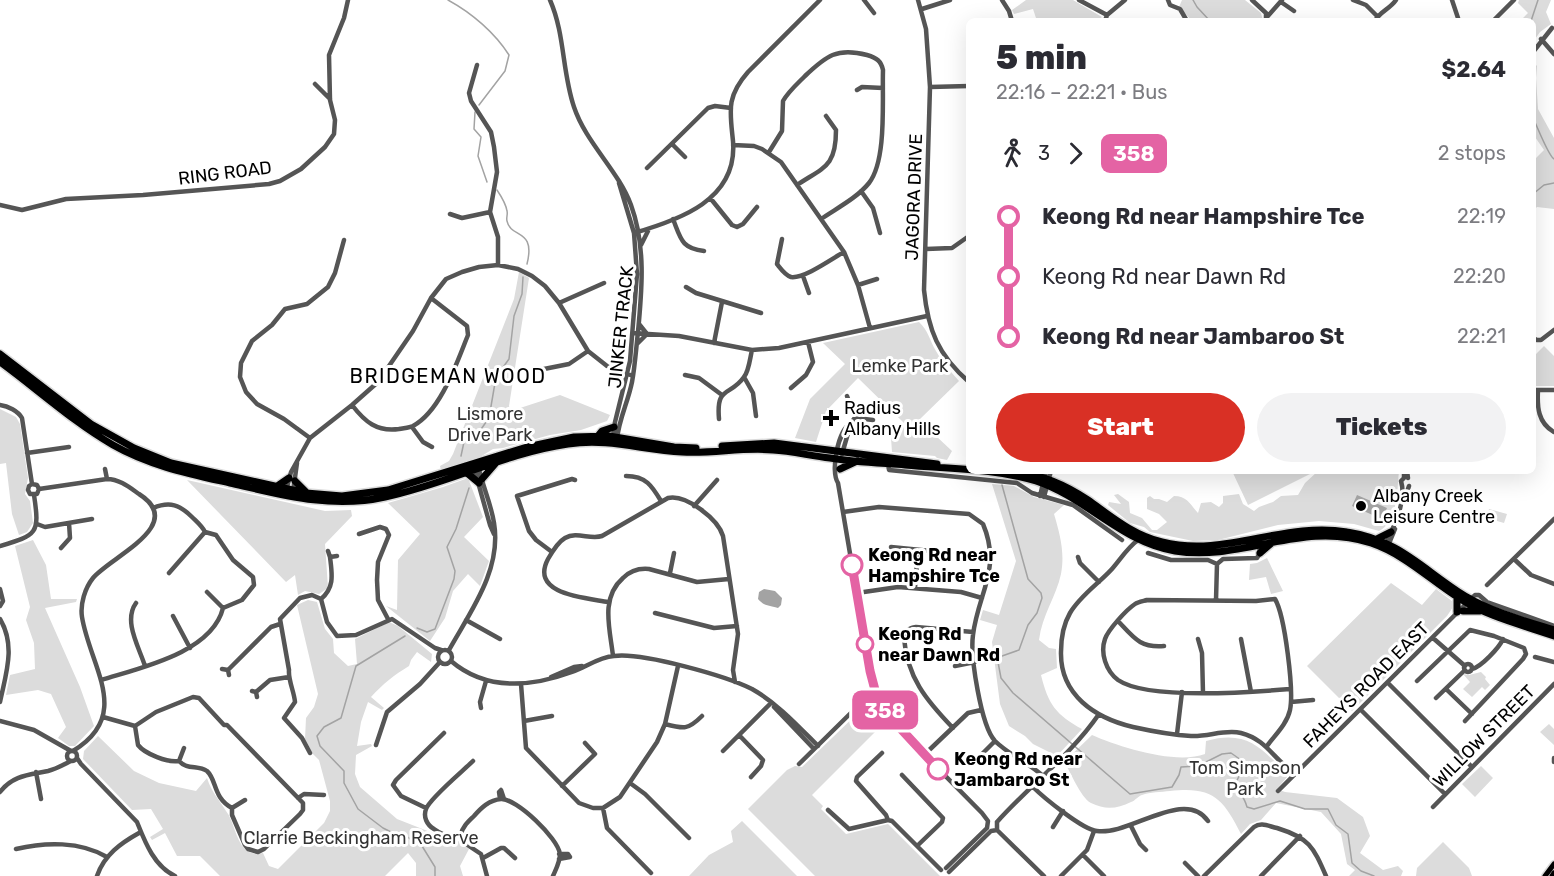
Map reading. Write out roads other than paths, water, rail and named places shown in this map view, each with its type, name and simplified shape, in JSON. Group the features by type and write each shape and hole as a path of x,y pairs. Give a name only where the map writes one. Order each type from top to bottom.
{"highway":[{"path":"0,354 92,424 134,448 179,465 276,486 289,493 342,496 375,493 476,467 551,441 598,436 684,452 746,448 839,455 851,453 966,467"},
{"path":"0,362 91,431 125,451 176,471 333,502 369,500 399,494 466,473 476,467 495,464 564,444 615,440"},
{"path":"598,436 614,426"},
{"path":"839,455 888,467 966,472"},
{"path":"840,469 857,461"},
{"path":"466,473 480,481 495,464"},
{"path":"999,474 1047,480 1079,494 1126,527 1164,543 1207,547 1302,536 1332,536 1397,548 1482,611 1554,636"},
{"path":"276,486 292,480 306,493"},
{"path":"1047,480 1130,536 1169,550 1217,552 1298,531 1322,529 1377,539 1457,597 1554,628"},
{"path":"1377,539 1392,534 1397,548"},
{"path":"1260,554 1274,541"},
{"path":"1457,597 1460,611 1482,611"}],"main road":[{"path":"1545,876 1554,864"}],"street":[{"name":"RING ROAD","path":"0,205 22,210 66,200 269,184 280,181 313,159 331,139 335,129 330,99 329,55 344,18 348,0"},
{"name":"JINKER TRACK","path":"550,0 558,20 574,108 624,187 636,221 635,334 628,396 615,440"},
{"path":"636,234 699,208 722,186 729,172 733,145 730,108 736,89 745,76 820,0"},
{"path":"864,0 874,13"},
{"name":"JAGORA DRIVE","path":"918,0 926,29 930,87 924,290 927,316 943,354 966,379"},
{"path":"921,9 950,0"},
{"path":"1002,0 1011,18"},
{"path":"1079,0 1106,18 1125,0"},
{"path":"1168,0 1170,6 1178,4 1185,18"},
{"path":"1252,0 1266,13 1267,18"},
{"path":"1353,0 1366,5 1375,18"},
{"path":"1377,18 1387,11 1395,0"},
{"path":"1452,0 1459,18"},
{"path":"1496,18 1514,0"},
{"path":"1268,18 1282,1 1294,11"},
{"path":"1536,48 1543,34 1553,27"},
{"path":"1536,45 1541,41"},
{"path":"1541,41 1554,54"},
{"path":"769,152 782,131 783,101 822,60 842,52 851,52 874,57 883,67 880,159 876,172 861,191 821,219"},
{"path":"477,65 469,93 471,101 491,132 497,172 490,212 498,237 498,265"},
{"path":"315,84 330,99"},
{"path":"930,87 966,86"},
{"path":"857,90 862,87 883,88"},
{"path":"647,168 708,108 715,106 730,108"},
{"path":"797,185 832,160 836,130 826,116"},
{"path":"672,144 685,157"},
{"path":"733,145 754,146 769,152 781,162 844,252 858,285 870,328"},
{"name":"JINKER TRACK","path":"615,440 614,426 630,375 636,344 635,334 639,324 642,280 640,246 618,180"},
{"path":"861,191 873,208 880,233"},
{"path":"711,198 732,225 737,227 758,207"},
{"path":"450,214 462,218 490,212"},
{"path":"673,219 683,243 692,249 704,251"},
{"path":"636,221 650,229"},
{"path":"640,246 650,229"},
{"path":"926,249 952,248 966,238"},
{"path":"782,239 777,264 783,272 792,277 803,276 844,252"},
{"path":"310,438 284,419 257,404 246,392 240,377 241,363 252,341 272,325 285,309 307,304 328,287 335,273 344,240"},
{"path":"289,493 297,462 310,438 378,382 408,338 431,298 446,279 462,272 498,265 518,269 532,276 545,286 559,303 588,351 607,366 630,375"},
{"path":"803,276 810,293"},
{"path":"858,285 877,279"},
{"path":"559,303 604,283"},
{"path":"686,287 696,293 761,313"},
{"path":"352,405 363,419 373,426 387,430 412,427 428,413 444,391 468,335 467,326 431,298"},
{"path":"714,343 722,302"},
{"path":"635,334 679,336 752,350 779,348 927,316"},
{"path":"639,324 646,334"},
{"path":"1536,340 1541,340 1554,330"},
{"path":"636,344 646,334"},
{"path":"791,388 806,375 813,362 808,342"},
{"path":"719,420 718,406 722,395 744,377 752,350"},
{"path":"539,370 569,364 588,351"},
{"path":"685,375 699,378 722,395"},
{"path":"744,377 753,393 756,416"},
{"path":"1536,390 1554,390"},
{"path":"847,396 856,418"},
{"path":"1536,398 1540,418 1548,429 1554,432"},
{"path":"0,405 7,406 21,416 32,484"},
{"path":"856,418 873,420"},
{"path":"856,418 845,427 835,476 874,687 888,715 988,821 989,830"},
{"path":"838,483 839,455 851,423"},
{"path":"412,427 423,442 432,447"},
{"path":"846,438 851,453"},
{"path":"27,453 69,447"},
{"path":"449,650 494,562 494,523 476,467"},
{"path":"888,467 1012,482 1042,496 1073,505 1122,540"},
{"path":"105,469 106,479"},
{"path":"1387,546 1406,486 1410,481 1406,478 1406,474"},
{"path":"626,476 648,481 661,501"},
{"path":"1406,478 1401,483 1406,486"},
{"path":"0,544 29,537 38,524 34,495 39,489 106,479 116,480 147,500 153,508 154,524 147,535 98,573 88,585 84,595 82,617 105,696 103,717 97,731 63,765 12,780 1,789"},
{"path":"552,552 536,540 529,531 517,496 575,480"},
{"path":"694,506 717,480"},
{"path":"1042,496 1047,480"},
{"path":"32,484 37,485 39,489"},
{"path":"32,484 28,486 28,490 34,495"},
{"path":"608,602 564,594 551,587 544,569 552,552 564,538 570,535 596,538 602,536 633,520 661,501 680,497 715,523 721,531 737,626 735,682"},
{"path":"101,680 168,659 190,648 217,622 223,608 236,604 248,594 254,585 253,577 233,560 216,535 205,532 202,526 177,505 169,504 153,508"},
{"path":"843,512 879,507 974,516 983,524 990,550 991,567 973,632 981,710 986,728 995,741 1043,776"},
{"path":"38,524 45,527 92,519"},
{"path":"1487,585 1554,519"},
{"path":"61,548 70,538 69,523"},
{"path":"366,524 369,531"},
{"path":"359,534 384,528 389,535 378,562 377,580 378,600 388,619"},
{"path":"169,573 205,532"},
{"path":"1124,553 1130,536"},
{"path":"1138,540 1069,615 1063,631 1061,660 1064,678 1073,694 1088,708 1134,727 1191,736 1238,732 1257,739 1267,746 1295,772"},
{"path":"1216,600 1217,564 1223,559 1256,559 1260,554 1258,541"},
{"path":"891,548 951,553"},
{"path":"915,588 918,550"},
{"path":"321,599 333,582 328,551"},
{"path":"670,573 674,553"},
{"path":"1148,553 1171,560 1208,560 1217,564"},
{"path":"330,557 337,555"},
{"path":"1078,557 1080,563 1099,582"},
{"path":"1514,559 1531,575 1554,584"},
{"path":"613,656 608,602 616,584 629,573 643,568 704,582 729,579"},
{"path":"857,593 887,587 915,588 961,592 982,598"},
{"path":"0,589 3,601 0,606"},
{"path":"207,592 223,608"},
{"path":"310,753 302,738 285,721 285,715 295,702 292,682 288,677 289,670 280,624 281,617 300,598 312,594 321,599 327,622 337,636 356,635 388,619 399,622 438,656 440,662"},
{"path":"1267,746 1286,721 1291,702 1290,689 1285,625 1275,599 1148,600 1135,604 1105,638 1104,658 1112,673 1128,685 1203,693 1290,689"},
{"name":"FAHEYS ROAD EAST","path":"1278,791 1470,601"},
{"path":"136,603 131,610 130,620 145,666"},
{"path":"655,613 714,628 737,626"},
{"path":"173,616 190,648"},
{"path":"0,618 6,629 10,648 0,702"},
{"path":"466,620 500,639"},
{"path":"1118,621 1140,642 1152,647 1164,646"},
{"path":"226,671 271,627 280,624"},
{"path":"953,728 926,699 917,683 909,663 904,638 910,627 973,632"},
{"path":"1417,681 1471,630 1522,646 1526,656 1465,721"},
{"path":"417,636 441,650 449,650"},
{"path":"1434,637 1465,668"},
{"path":"1197,639 1202,653 1203,693"},
{"path":"1241,639 1251,692"},
{"path":"1436,698 1465,668 1470,665 1472,669 1480,666 1499,647 1503,639"},
{"path":"438,656 441,650"},
{"path":"449,650 452,656 451,661"},
{"path":"451,661 466,673 486,681 498,684 521,684 548,678 574,667 613,656 646,657 727,679 752,689 782,710 816,747"},
{"name":"WILLOW STREET","path":"1535,657 1554,662"},
{"path":"440,662 445,664 451,661"},
{"path":"376,745 387,712 420,684 440,662"},
{"path":"955,666 975,662"},
{"path":"521,684 526,748 562,786 585,806 603,808 620,797 657,742 665,724 678,666"},
{"path":"727,679 734,670"},
{"path":"255,694 270,680 288,677"},
{"path":"481,708 480,702 486,681"},
{"path":"1388,683 1472,767"},
{"name":"WILLOW STREET","path":"1433,807 1554,684"},
{"path":"799,764 866,698 874,687"},
{"path":"1446,689 1472,714"},
{"path":"1177,734 1182,692"},
{"path":"866,698 877,695"},
{"path":"103,717 135,726 156,712 196,697 227,725 298,798 303,807 300,814 264,849 258,852 248,849 245,845 232,815 232,808"},
{"path":"1291,702 1313,700"},
{"path":"723,751 771,703"},
{"path":"924,755 968,713 981,710"},
{"path":"1361,710 1445,794"},
{"path":"997,830 997,822 1078,743 1101,714"},
{"path":"524,721 552,716"},
{"path":"665,724 679,728 688,727 702,716"},
{"path":"0,721 34,730 64,748 131,815 156,861 173,876"},
{"path":"135,726 138,745 141,749 173,762 179,761"},
{"path":"426,808 401,796 393,785 444,733"},
{"path":"739,735 763,760 760,768 751,777"},
{"path":"980,756 995,741"},
{"path":"562,786 595,754 585,744"},
{"path":"179,761 184,748"},
{"path":"882,753 855,781 886,814 888,820"},
{"path":"179,761 184,766 202,769 208,773 217,794 232,808"},
{"path":"461,836 449,837 431,828 426,820 426,808 473,761"},
{"path":"36,772 41,799"},
{"path":"902,775 943,818 942,822 917,846"},
{"path":"630,783 645,794 689,838"},
{"path":"1033,787 1043,797 1094,831 1118,830 1158,813 1188,809 1200,811 1208,821"},
{"path":"298,798 304,794 324,795"},
{"path":"487,876 483,858 463,842 462,828 482,807 489,802 502,799 513,802 553,840 559,856 552,876"},
{"path":"232,808 245,801"},
{"path":"603,808 607,828 651,873"},
{"path":"828,810 849,829 888,820 894,823 945,873 989,830 997,830 1044,876"},
{"path":"1053,827 1063,811"},
{"path":"988,821 997,822"},
{"path":"1131,825 1140,844 1146,850"},
{"path":"1204,876 1257,825 1300,836 1311,846 1324,873 1317,876"},
{"path":"1061,876 1083,855 1094,831"},
{"path":"97,876 107,857 120,844 139,833"},
{"path":"1261,876 1300,836"},
{"path":"16,849 54,844 84,848 107,857"},
{"path":"483,858 501,848 515,858"},
{"path":"1083,855 1104,876"},
{"path":"1185,863 1198,876"}],"waterway":[{"path":"448,0 482,24 509,55 505,71 479,105"},
{"path":"1193,0 1207,18"},
{"path":"1532,18 1538,0"},
{"path":"475,112 474,129 481,137 478,156 487,182"},
{"path":"1536,125 1554,159"},
{"path":"1536,192 1544,185 1554,183"},
{"path":"497,190 506,206 509,227 526,239 529,253 527,264"},
{"path":"461,456 464,442 479,432 489,418 496,377 509,359 514,316 522,294 523,277"},
{"path":"1002,485 1028,579 1041,593 1042,598 1037,613 1028,625 1019,650 1002,656 998,662 1001,678 1013,693 1130,794 1172,787 1181,767 1198,766 1222,754 1231,753 1241,760 1245,769 1236,784 1247,807 1254,809 1280,801 1305,809 1328,809 1336,825 1348,834 1352,863 1361,871 1374,876"},
{"path":"417,628 427,632 435,629 454,579 455,571 447,547 456,529 469,488"},
{"path":"405,636 356,666 341,718 324,727 317,736 320,746 344,771 344,783 358,809 383,828 391,832 399,832 422,846 435,867 435,876"}],"place":[{"name":"Radius Albany Hills","path":"831,418"},
{"name":"Albany Creek Leisure Centre","path":"1361,506"},
{"name":"Keong Rd near Hampshire Tce","path":"852,565"},
{"name":"Keong Rd near Dawn Rd","path":"865,644"},
{"name":"Keong Rd near Jambaroo St","path":"938,769"}],"district":[{"name":"BRIDGEMAN WOOD","path":"448,376"}],"park label":[{"name":"Lemke Park","path":"900,366"},
{"name":"Lismore Drive Park","path":"490,424"},
{"name":"Tom Simpson Park","path":"1245,778"},
{"name":"Clarrie Beckingham Reserve","path":"361,838"}]}
